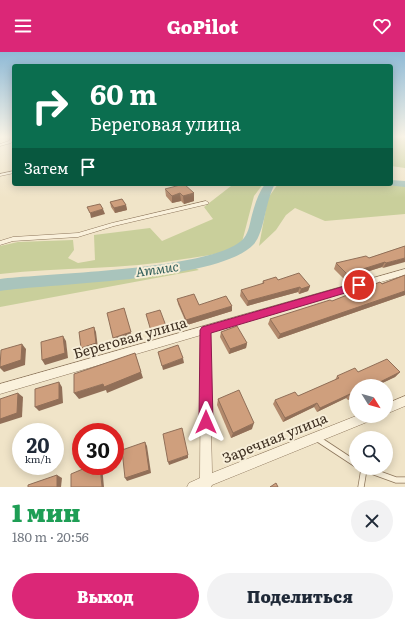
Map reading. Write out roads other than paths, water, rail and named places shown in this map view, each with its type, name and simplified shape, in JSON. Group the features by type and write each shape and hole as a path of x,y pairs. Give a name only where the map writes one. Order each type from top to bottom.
{"street":[{"path":"0,176 12,173"},
{"path":"0,243 13,239 78,235 112,225 206,203"},
{"name":"Береговая улица","path":"0,388 405,272"},
{"path":"206,330 206,485"},
{"path":"393,406 405,401"},
{"name":"Заречная улица","path":"194,487 206,485 351,423"}],"lane":[{"path":"315,438 349,460"},
{"path":"361,487 363,475"},
{"path":"383,475 396,480 405,480"}],"waterway":[{"name":"Атмис","path":"393,183 405,184"},
{"name":"Атмис","path":"0,285 171,268 205,262 232,253 249,241 254,229 262,198 269,186"}]}
